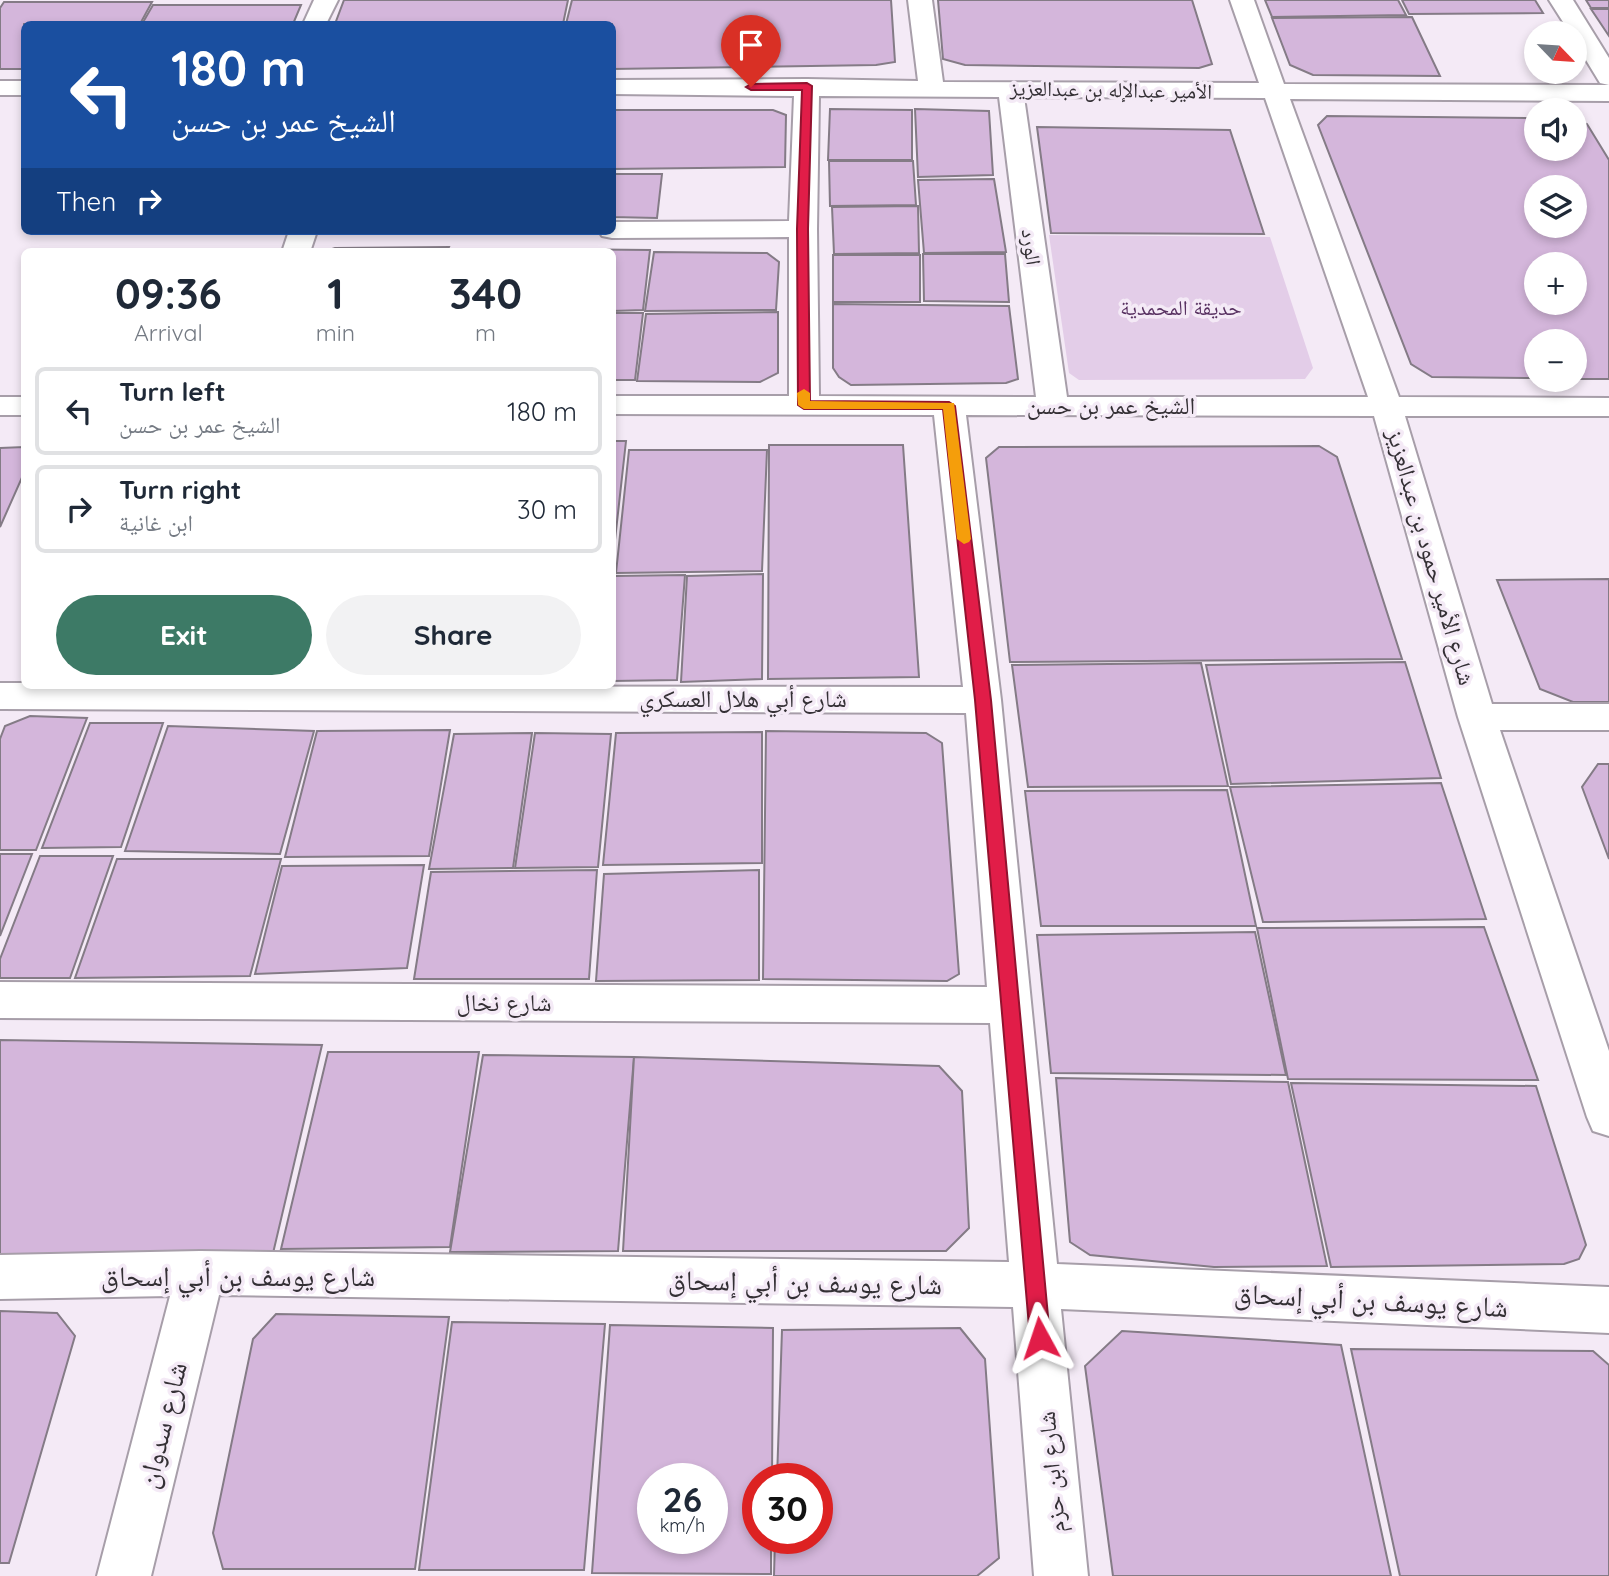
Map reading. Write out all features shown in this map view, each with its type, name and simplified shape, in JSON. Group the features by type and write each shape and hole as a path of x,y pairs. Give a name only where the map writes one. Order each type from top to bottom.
{"street":[{"path":"316,21 326,0"},
{"path":"920,0 931,88"},
{"name":"شارع الأمير حمود بن عبدالعزيز","path":"1242,0 1387,407 1477,717 1609,1117"},
{"path":"1561,0 1606,94"},
{"path":"804,405 803,229 807,86"},
{"name":"الأمير عبدالإله بن عبدالعزيز","path":"616,87 807,86 1606,94"},
{"path":"0,88 21,88"},
{"name":"الورد","path":"1010,89 1053,406"},
{"path":"616,230 803,229"},
{"name":"الشيخ عمر بن حسن","path":"616,405 1609,407"},
{"path":"0,406 21,406"},
{"name":"شارع ابن حزم","path":"949,406 983,700 1061,1576"},
{"name":"شارع أبي هلال العسكري","path":"0,696 983,700"},
{"path":"1477,717 1609,717"},
{"name":"شارع نخال","path":"0,1000 1009,1005"},
{"name":"شارع يوسف بن أبي إسحاق","path":"0,1277 200,1273 1035,1285 1609,1310"},
{"name":"شارع سدوان","path":"124,1576 200,1273"}],"green space":[{"name":"حديقة المحمدية","path":"1049,235 1270,237 1313,368 1305,379 1079,380 1069,373"}],"building":[{"path":"344,0 568,0 564,21 336,21"},
{"path":"572,0 891,0 895,62 876,65 616,69 616,21 567,21"},
{"path":"938,0 1192,0 1212,64 1199,68 965,65 943,59"},
{"path":"1265,0 1398,0 1406,15 1272,17"},
{"path":"1402,0 1535,0 1543,13 1409,14"},
{"path":"1586,0 1609,0 1609,8 1591,8"},
{"path":"4,2 152,2 142,21 21,21 21,69 0,69 0,8"},
{"path":"153,5 301,5 294,21 144,21"},
{"path":"1591,9 1609,9 1609,36"},
{"path":"1412,17 1440,76 1313,75 1290,65 1272,18"},
{"path":"830,109 912,110 912,160 828,160"},
{"path":"915,109 989,111 993,175 918,177"},
{"path":"616,110 773,110 786,115 785,167 616,169"},
{"path":"1327,116 1524,118 1524,161 1587,161 1587,124 1609,160 1609,379 1587,379 1587,329 1524,329 1524,378 1432,377 1411,364 1318,125"},
{"path":"1037,127 1230,130 1264,234 1051,233"},
{"path":"829,161 913,161 916,205 830,206"},
{"path":"616,174 662,174 657,218 616,217"},
{"path":"994,179 1006,252 924,253 918,180"},
{"path":"918,206 919,253 834,254 832,207"},
{"path":"449,247 449,248 335,248"},
{"path":"616,250 650,250 643,310 616,311"},
{"path":"654,252 767,253 779,262 776,310 645,311"},
{"path":"923,254 1005,254 1009,302 924,301"},
{"path":"833,255 920,255 920,302 833,302"},
{"path":"833,304 1009,306 1018,379 1006,383 851,385 839,377 833,368"},
{"path":"778,312 778,373 760,382 637,381 646,314"},
{"path":"616,313 643,313 635,380 616,380"},
{"path":"616,441 626,441 616,531"},
{"path":"769,445 903,445 919,677 768,679"},
{"path":"1319,446 1337,457 1402,659 1010,662 986,458 999,447"},
{"path":"21,447 21,480 0,527 0,448"},
{"path":"629,450 767,450 762,571 616,573"},
{"path":"763,574 762,679 681,682 687,576"},
{"path":"685,575 677,680 616,681 616,576"},
{"path":"1609,579 1609,702 1573,702 1540,689 1497,580"},
{"path":"1405,662 1441,778 1231,784 1206,665"},
{"path":"1201,663 1228,786 1028,787 1012,665"},
{"path":"30,716 87,718 36,850 0,850 0,739 5,726"},
{"path":"90,723 163,723 121,847 42,848"},
{"path":"168,726 314,731 280,854 125,851"},
{"path":"450,730 429,856 285,857 317,731"},
{"path":"766,731 926,733 942,743 959,974 947,981 763,979"},
{"path":"762,732 762,863 603,865 616,733"},
{"path":"532,733 513,868 429,869 454,734"},
{"path":"535,733 611,734 598,867 515,868"},
{"path":"1598,764 1609,764 1609,859 1582,787"},
{"path":"1441,783 1486,919 1263,922 1230,787"},
{"path":"1227,790 1256,926 1041,926 1025,791"},
{"path":"0,854 32,854 0,936"},
{"path":"40,856 113,856 70,978 0,978 0,959"},
{"path":"117,859 281,859 250,976 75,978"},
{"path":"424,865 407,968 255,974 282,866"},
{"path":"597,870 589,979 414,979 431,872"},
{"path":"759,870 759,980 596,981 604,874"},
{"path":"1484,927 1538,1080 1288,1079 1257,928"},
{"path":"1255,932 1286,1075 1051,1073 1037,935"},
{"path":"0,1040 322,1045 270,1266 0,1267"},
{"path":"328,1052 479,1052 450,1247 281,1249"},
{"path":"483,1055 634,1057 618,1251 450,1252"},
{"path":"634,1057 939,1066 962,1091 969,1228 946,1251 623,1251"},
{"path":"1056,1078 1288,1082 1327,1266 1214,1267 1090,1255 1070,1242"},
{"path":"1291,1083 1536,1086 1586,1245 1579,1259 1564,1264 1331,1267"},
{"path":"0,1311 57,1313 75,1336 9,1563 0,1563"},
{"path":"276,1314 449,1317 415,1569 223,1569 213,1533 253,1339"},
{"path":"452,1322 605,1324 584,1570 419,1570"},
{"path":"610,1325 773,1328 772,1463 742,1463 742,1554 771,1554 771,1574 592,1573"},
{"path":"960,1328 985,1359 999,1558 977,1576 774,1576 775,1554 833,1554 833,1463 778,1463 782,1330"},
{"path":"1122,1331 1341,1345 1391,1576 1113,1576 1085,1366"},
{"path":"1351,1349 1593,1351 1609,1365 1609,1576 1400,1576"}],"slow traffic":[{"path":"804,393 804,405 949,406 964,539"}],"route":[{"path":"751,87 807,86 803,229 804,405 949,406 983,700 1040,1338"}]}
